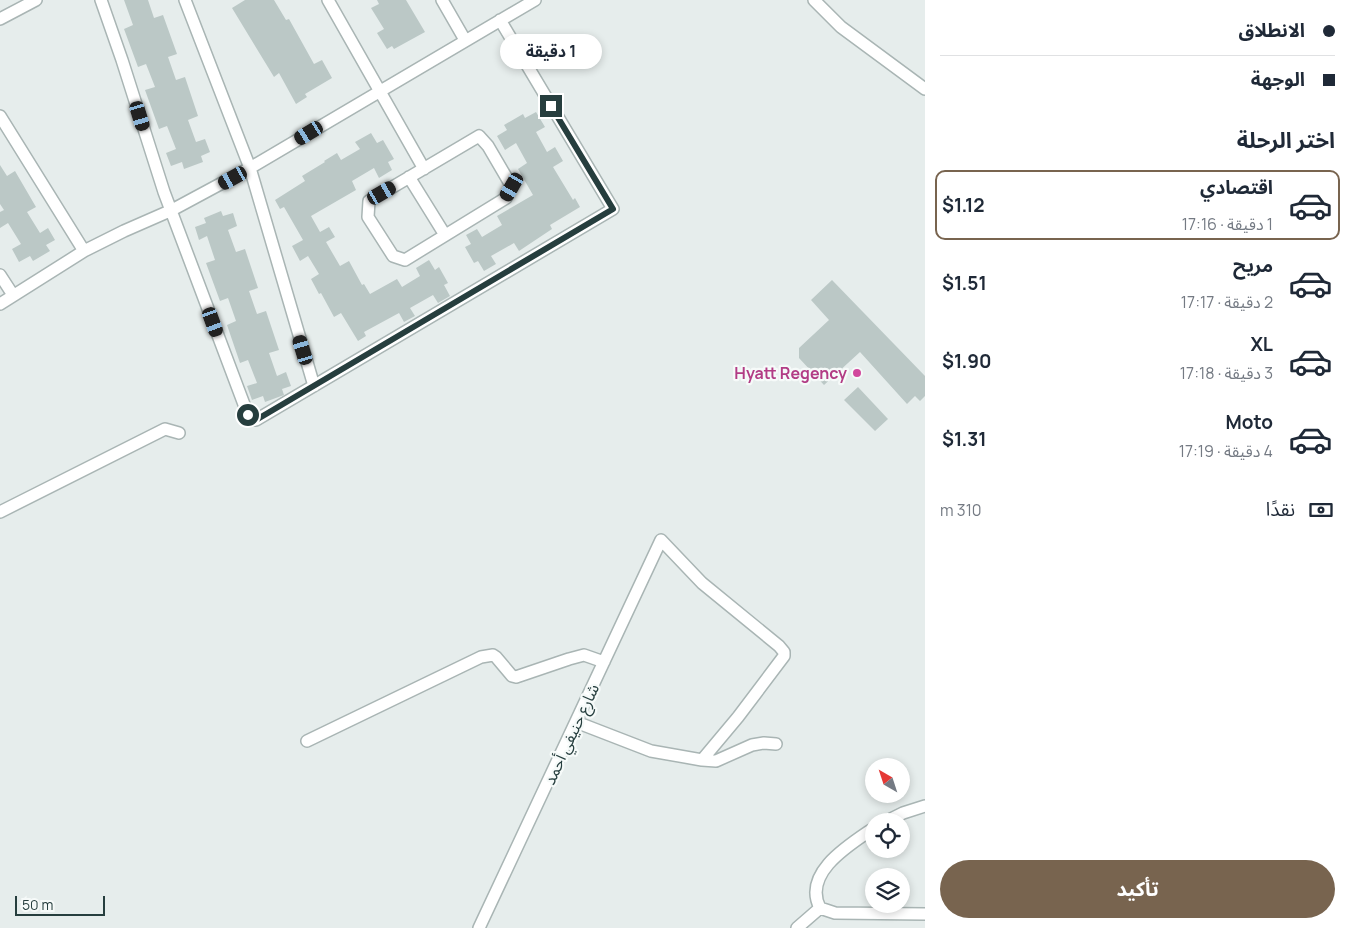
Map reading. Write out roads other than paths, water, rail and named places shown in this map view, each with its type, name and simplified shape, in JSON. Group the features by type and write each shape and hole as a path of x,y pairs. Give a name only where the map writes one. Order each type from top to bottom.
{"street":[{"path":"0,19 36,0"},
{"path":"101,0 164,192 248,415 256,420 613,209 500,20"},
{"path":"185,0 250,168 314,386"},
{"path":"328,0 424,169"},
{"path":"442,0 466,40"},
{"path":"0,304 84,251 172,210 250,168 535,0"},
{"path":"814,0 841,26 925,89"},
{"path":"0,116 84,251"},
{"path":"479,136 488,146 512,187 506,198 404,260 392,256 368,217 369,201 424,169 479,136"},
{"path":"409,177 445,235"},
{"path":"0,275 13,295"},
{"path":"0,512 165,429 179,433"},
{"name":"شارع حنيفي أحمد","path":"479,928 661,540 702,583 780,646 784,652 784,656 738,717 702,760"},
{"path":"307,741 481,657 493,655 512,676 516,677 584,656 604,662"},
{"path":"576,722 651,751 702,760 716,761 727,758 741,749 752,745 776,744"},
{"path":"903,813 925,806"},
{"path":"865,834 851,844 823,870 817,881 816,890 816,900 820,908 835,913 925,914"},
{"path":"797,928 820,908"}],"place":[{"name":"Hyatt Regency","path":"857,373"}]}
